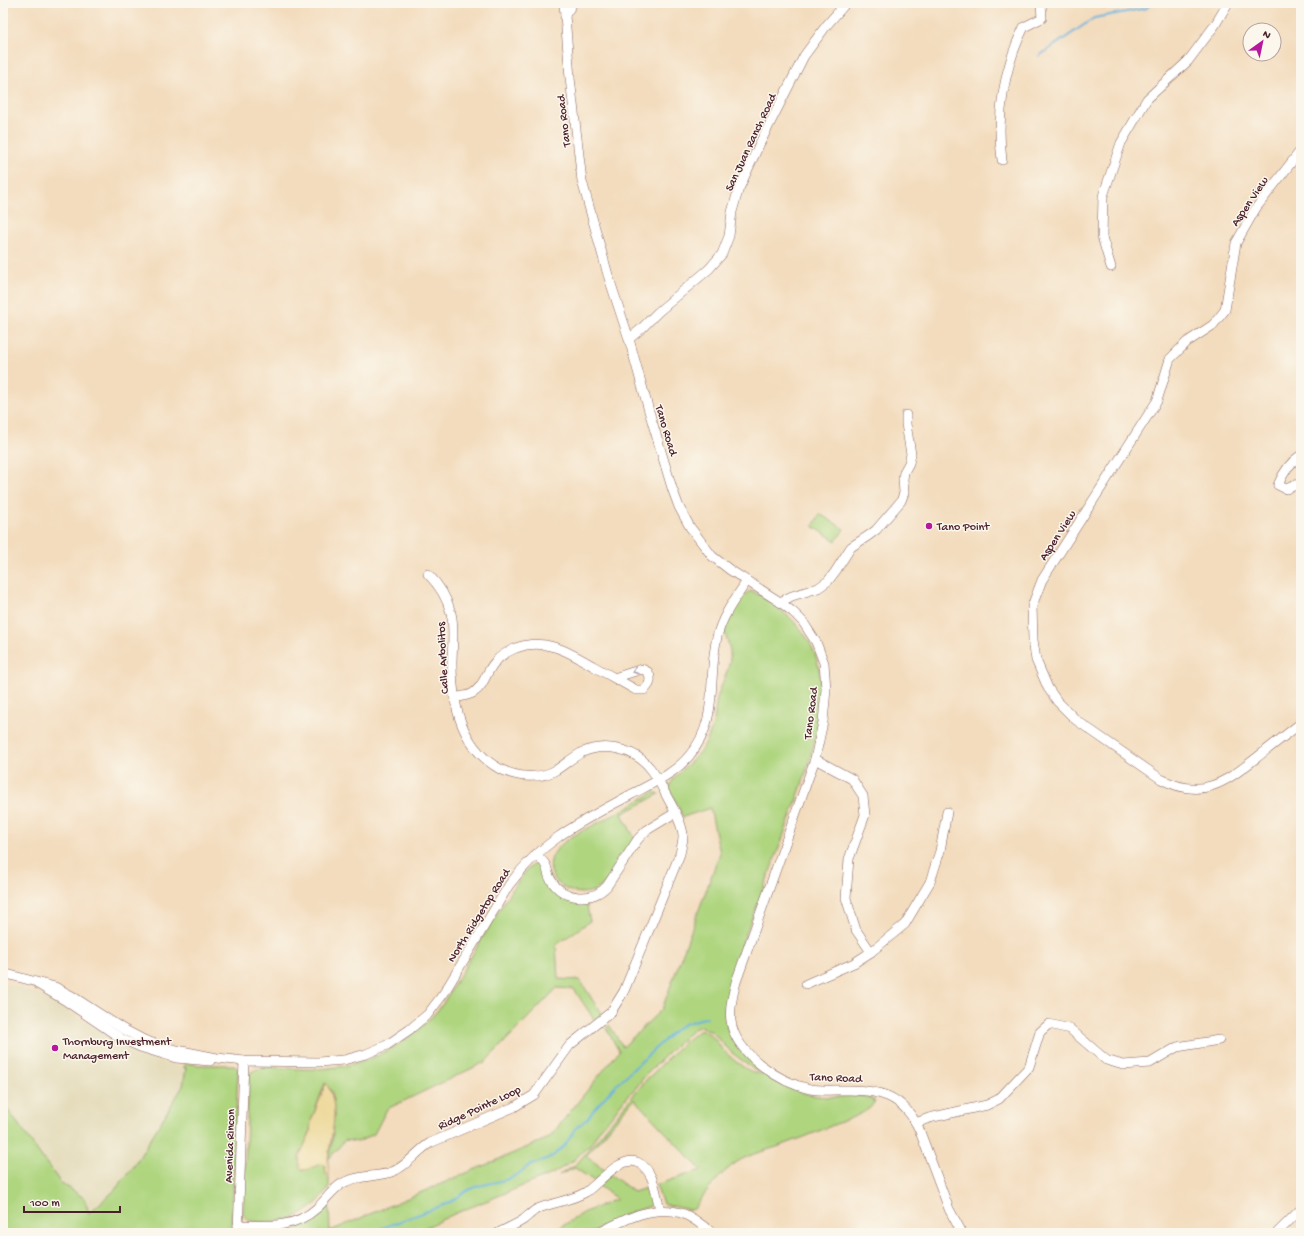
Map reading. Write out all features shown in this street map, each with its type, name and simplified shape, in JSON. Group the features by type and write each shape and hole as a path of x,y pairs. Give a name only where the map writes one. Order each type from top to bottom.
{"street":[{"name":"Tano Road","path":"564,3 570,78 582,181 608,275 629,338 648,411 679,507 695,536 712,556 720,563 780,602 803,622 811,632 824,663 826,693 823,722 815,760 736,982 731,1005 730,1019 732,1026 738,1040 747,1051 766,1068 787,1081 803,1088 818,1090 862,1090 882,1093 904,1106 913,1117 922,1135 949,1209 962,1233"},
{"path":"565,15 573,3"},
{"name":"San Juan Ranch Road","path":"629,338 709,270 722,254 729,236 732,212 738,191 759,145 804,56 826,26 846,3"},
{"path":"1002,160 1000,145 1001,118 1004,90 1009,65 1024,27 1042,18 1042,3"},
{"path":"1111,267 1102,237 1102,196 1121,143 1148,99 1188,61 1216,25 1228,3"},
{"name":"Aspen View","path":"1301,150 1256,208 1236,243 1224,310 1213,325 1186,342 1170,359 1157,400 1042,580 1028,605 1036,660 1043,678 1057,701 1067,712 1082,724 1169,783 1184,788 1198,789 1216,785 1225,781 1301,723"},
{"path":"780,602 792,596 818,588 828,581 851,547 876,530 901,501 904,493 904,472 909,463 911,454 906,424 906,414"},
{"path":"1301,456 1294,460 1284,472 1278,485 1286,489 1301,483"},
{"name":"Calle Arbolitos","path":"428,574 443,592 451,614 453,629 452,678 460,723 470,741 484,757 492,764 509,773 527,776 546,774 555,771 582,753 604,747 620,750 634,755 650,767 658,780"},
{"name":"North Ridgetop Road","path":"3,973 48,984 63,991 118,1027 144,1040 167,1048 217,1058 318,1062 344,1060 376,1050 398,1038 428,1014 444,993 509,885 536,854 567,830 668,775 694,750 704,732 711,705 715,649 719,631 727,611 747,581"},
{"path":"455,698 468,695 476,690 482,683 492,665 506,653 519,647 534,644 548,644 560,648 614,678"},
{"path":"815,760 852,779 863,796 865,815 849,859 846,898 856,930 871,952"},
{"name":"Ridge Pointe Loop","path":"238,1229 280,1226 301,1219 316,1209 335,1188 348,1180 392,1172 401,1167 430,1143 514,1106 534,1095 570,1045 611,1012 624,991 680,854 683,836 682,830 658,780"},
{"path":"806,984 854,963 871,952 905,924 930,882 940,851 947,812"},
{"path":"536,854 545,864 550,880 562,892 576,897 587,898 603,890 607,886 638,839 647,830 675,813"},
{"path":"916,1123 929,1118 986,1105 998,1099 1029,1067 1040,1032 1049,1024 1070,1029 1106,1060 1123,1066 1150,1063 1177,1047 1219,1040"},
{"name":"Avenida Rincon","path":"238,1229 244,1060"},
{"path":"498,1233 522,1221 538,1209 578,1196 619,1165 630,1161 642,1165 649,1172 660,1210"},
{"path":"1277,1233 1301,1209"},
{"path":"599,1233 639,1215 660,1210 685,1214 713,1233"}],"shaded area":[{"path":"3,983 28,990 55,1002 132,1051 156,1061 186,1068 183,1086 132,1169 114,1191 89,1213 84,1198 60,1182 5,1106 3,1096"}],"green space":[{"path":"820,514 844,529 836,541 813,526"},
{"path":"751,591 779,609 798,626 811,645 818,666 821,688 820,710 816,733 804,779 738,955 727,995 726,1012 729,1034 740,1051 760,1070 758,1071 753,1069 731,1052 712,1032 702,1027 698,1027 674,1047 644,1077 600,1129 590,1145 573,1161 552,1174 454,1214 414,1233 279,1233 293,1230 307,1224 329,1205 330,1231 549,1138 619,1051 606,1028 609,1025 623,1047 662,1009 720,853 710,808 683,817 669,788 673,779 699,753 710,733 715,717 717,698 730,663 730,651 724,630 725,626 730,614 738,602"},
{"path":"654,792 659,794 622,814 635,839 613,873 603,885 588,892 578,893 568,890 559,884 553,876 550,867 552,857 559,847 577,834"},
{"path":"535,863 547,873 567,897 572,900 586,901 590,921 556,945 558,979 580,980 602,1015 595,1021 574,989 557,988 485,1062 387,1109 374,1134 358,1142 345,1140 328,1160 333,1136 332,1125 334,1116 332,1092 325,1083 311,1121 310,1133 299,1157 313,1167 322,1164 325,1165 326,1175 329,1178 329,1188 311,1208 292,1218 258,1222 245,1218 243,1213 249,1076 251,1072 262,1068 323,1069 343,1066 380,1054 413,1034 442,1005 509,894 527,870"},
{"path":"699,1031 704,1031 711,1035 731,1058 748,1070 763,1073 798,1091 826,1097 862,1096 875,1101 864,1112 856,1116 794,1141 748,1156 737,1162 730,1167 708,1190 694,1209 690,1210 663,1204 656,1185 701,1170 634,1099 586,1156 606,1171 594,1181 575,1168 559,1175 574,1166 580,1160 646,1080 679,1047"},
{"path":"185,1063 199,1065 232,1065 238,1069 231,1233 3,1233 3,1096 5,1106 60,1182 84,1198 89,1213 114,1191 132,1169 183,1086 186,1068 184,1068"},
{"path":"611,1175 634,1192 649,1187 653,1201 652,1205 635,1211 589,1233 551,1233 585,1212 617,1199 598,1185"}],"sand":[{"path":"326,1083 331,1092 334,1111 333,1130 328,1159 329,1178 326,1175 325,1165 322,1164 303,1170 300,1167 299,1157 310,1133 311,1121"}],"waterway":[{"path":"1039,56 1094,18 1147,8 1151,3"},
{"path":"369,1233 449,1203 468,1190 505,1180 517,1175 527,1167 553,1156 565,1145 577,1127 588,1118 594,1109 615,1086 674,1031 684,1024 707,1017"}],"place":[{"name":"Tano Point","path":"929,526"},
{"name":"Thornburg Investment Management","path":"55,1048"}]}
